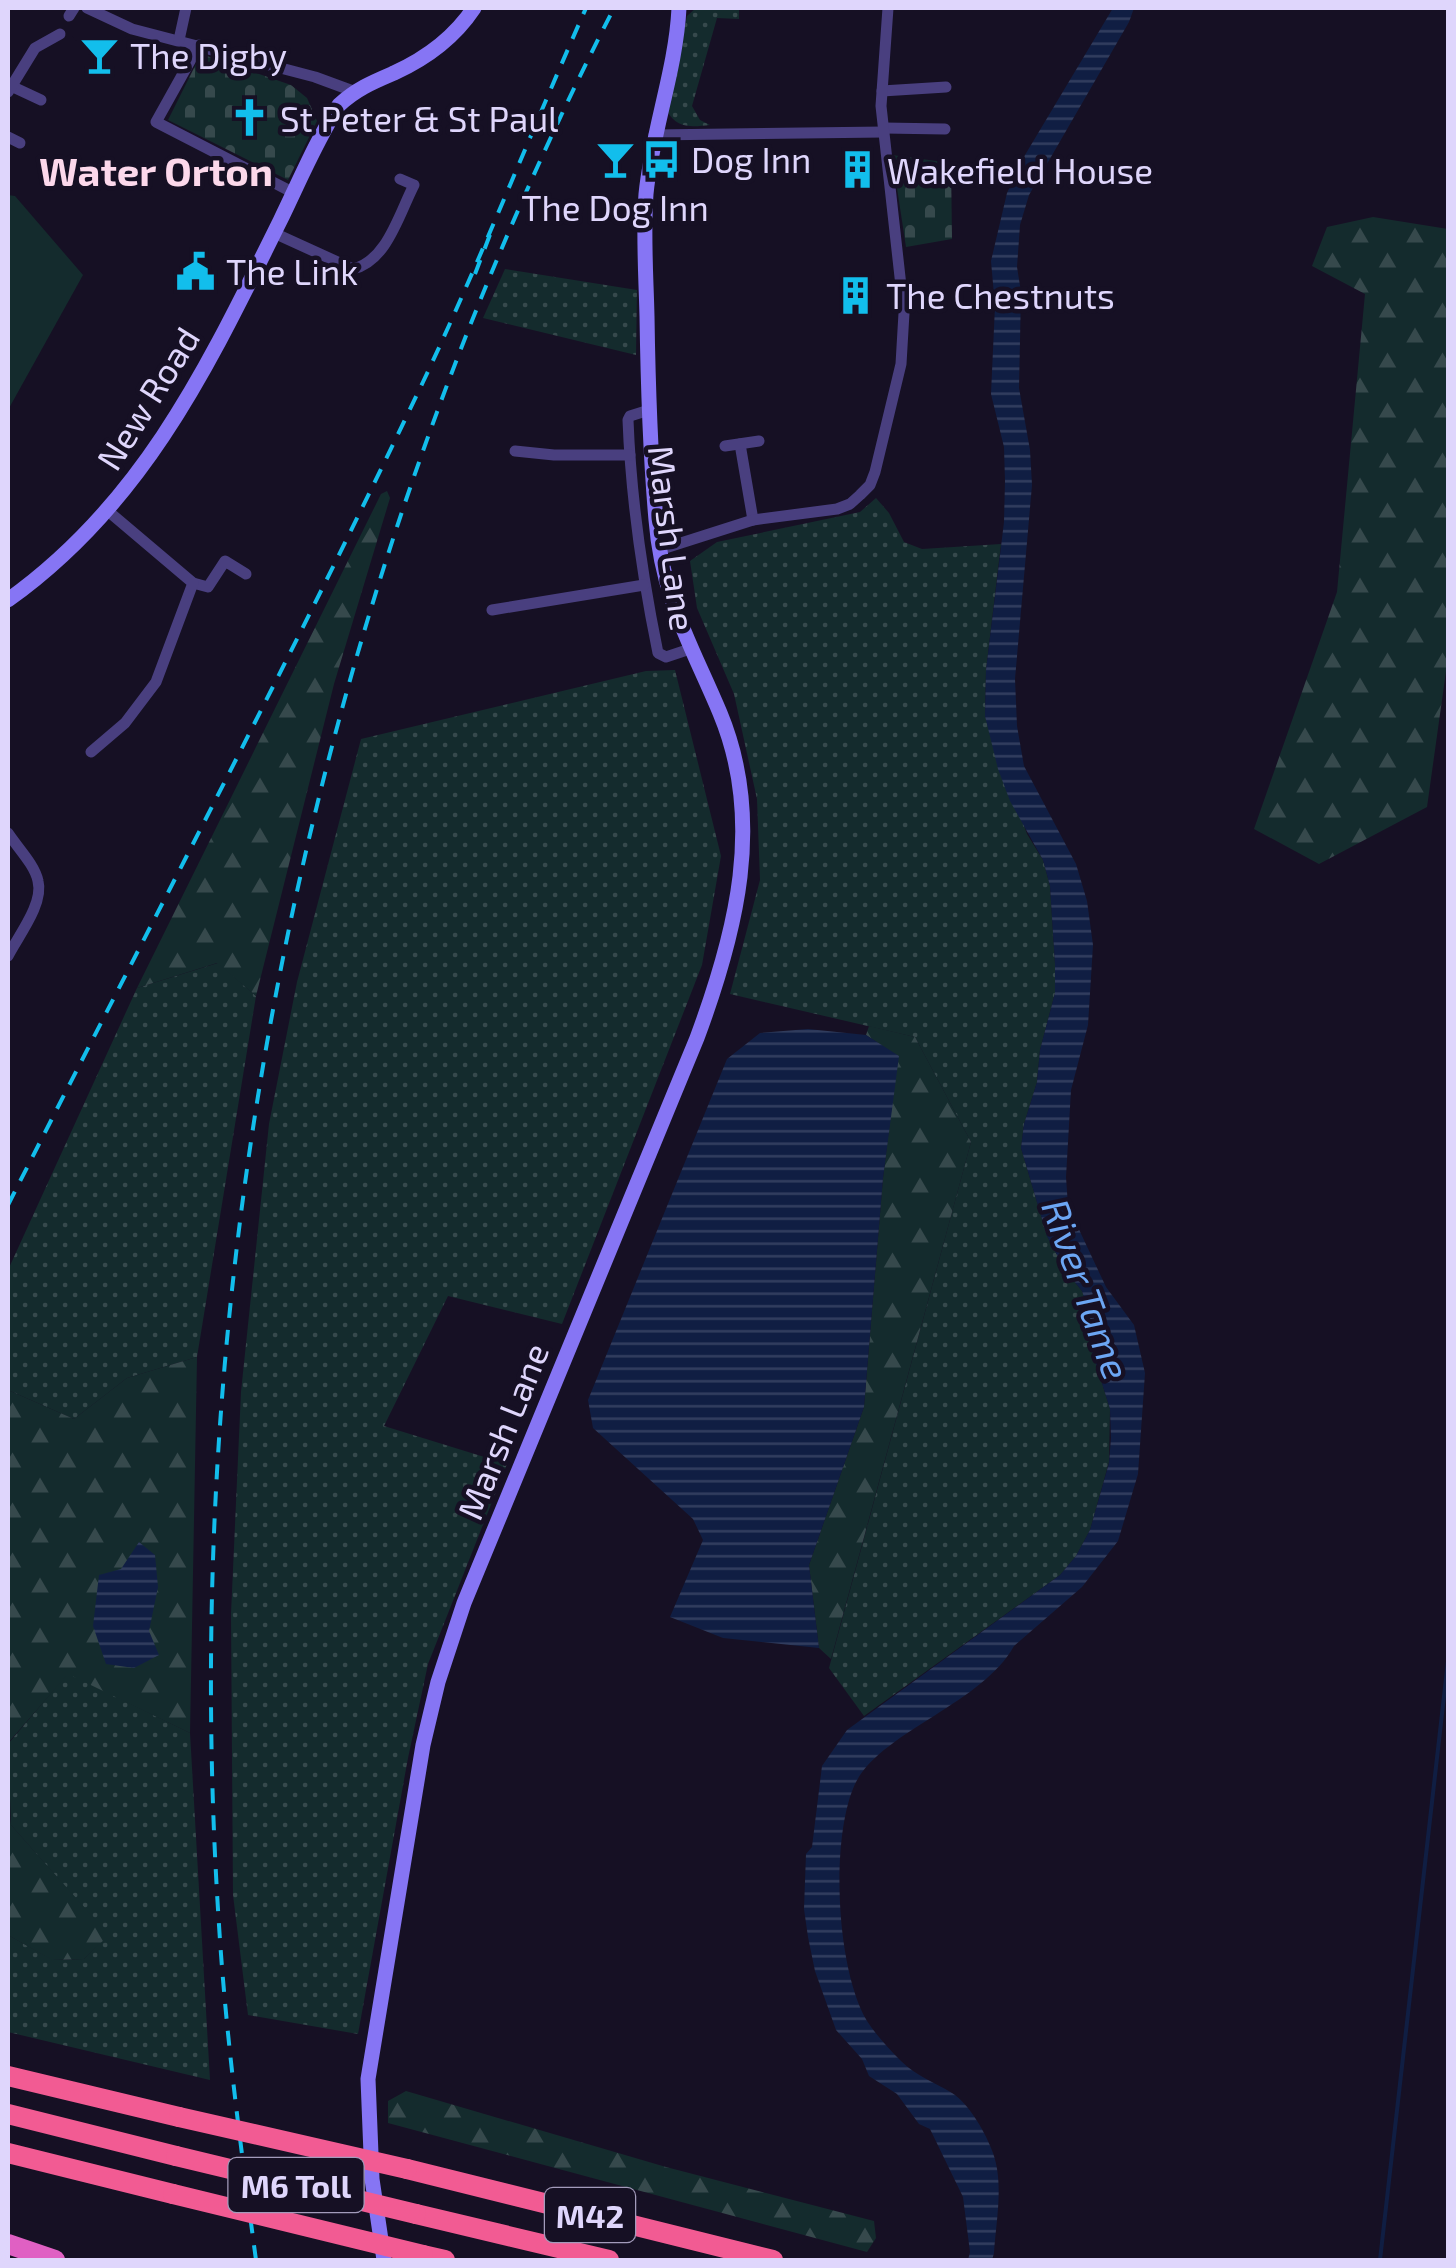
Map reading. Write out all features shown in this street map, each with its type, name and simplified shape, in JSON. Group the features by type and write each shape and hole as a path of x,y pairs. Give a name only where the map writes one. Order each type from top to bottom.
{"highway":[{"name":"M42","path":"8,2076 773,2260"},
{"name":"M6 Toll","path":"8,2114 609,2260"},
{"path":"8,2153 445,2260"},
{"path":"8,2244 54,2260"}],"main road":[{"path":"353,91 428,55 452,36 474,8"},
{"name":"Marsh Lane","path":"384,2260 372,2179 368,2079 424,1744 438,1682 464,1603 697,1038 717,984 742,878 740,787 731,746 670,602 659,550 649,410 645,223 654,135 679,8"},
{"name":"New Road","path":"8,600 57,562 108,512 144,468 188,400 332,116 353,91"}],"street":[{"path":"86,8 132,29 315,76 353,91"},
{"path":"179,40 186,8"},
{"path":"659,550 753,520 850,504 870,484 904,339 882,91 888,8"},
{"path":"41,100 9,89 36,48 60,34"},
{"path":"198,44 156,122 294,193"},
{"path":"882,91 946,88"},
{"path":"654,135 945,129"},
{"path":"8,137 20,143"},
{"path":"274,233 353,269 366,266 377,258 414,185 400,179"},
{"name":"Marsh Lane","path":"649,410 628,420 644,585 658,653 666,656 690,650"},
{"name":"Marsh Lane","path":"725,446 759,441"},
{"path":"740,444 753,520"},
{"path":"515,451 630,455"},
{"path":"108,512 193,583 208,587 225,561 246,574"},
{"path":"91,752 125,723 156,682 193,583"},
{"path":"492,610 644,585"},
{"path":"8,833 39,886 36,902 8,956"}],"green space":[{"path":"696,8 739,9 739,19 717,18 692,106 700,120 710,125 691,126 675,121 667,111 687,16"},
{"path":"201,54 291,85 307,98 317,121 288,180 168,120"},
{"path":"892,155 951,163 952,239 906,247"},
{"path":"8,195 15,196 83,275 8,410"},
{"path":"1373,217 1448,229 1448,657 1427,807 1319,864 1254,829 1337,592 1365,294 1312,266 1327,227"},
{"path":"505,269 637,290 636,355 483,318"},
{"path":"387,491 390,498 334,684 256,996 217,963 137,988 381,494"},
{"path":"876,498 904,542 922,549 1001,544 986,670 985,716 1027,834 1043,860 1050,886 1055,964 1055,993 1021,1148 1047,1236 1065,1270 1082,1291 1089,1313 1092,1351 1110,1409 1109,1462 1090,1530 1076,1556 1060,1575 864,1716 829,1668 971,1142 915,1037 730,994 760,880 757,799 734,694 697,608 690,561 717,542 860,512"},
{"path":"675,670 721,856 702,965 562,1324 448,1296 384,1426 507,1464 428,1664 358,2034 248,2015 233,1895 231,1614 241,1392 269,1124 297,982 361,739 646,671"},
{"path":"218,963 256,996 197,1357 127,1378 74,1419 8,1390 8,1270 137,988"},
{"path":"869,1026 915,1037 971,1142 831,1659 819,1648 809,1565 864,1407 883,1178 898,1056 866,1035"},
{"path":"197,1357 190,1733 68,1674 8,1743 8,1390 74,1419 127,1378"},
{"path":"68,1673 190,1733 210,2080 8,2032 8,1935 53,1960 84,1959 108,1935 11,1825 8,1744"},
{"path":"8,1800 11,1825 109,1935 84,1959 52,1960 8,1935"},
{"path":"406,2091 666,2167 874,2221 876,2238 867,2252 388,2123 388,2101"}],"water":[{"name":"River Tame","path":"1113,8 1134,8 1029,195 1020,225 1019,388 1032,485 1015,679 1024,766 1076,864 1087,901 1093,945 1088,1025 1071,1090 1068,1206 1106,1287 1134,1325 1145,1373 1138,1474 1118,1541 1082,1587 1014,1646 979,1685 886,1749 868,1766 855,1784 842,1837 843,1937 857,1998 867,2021 907,2066 964,2103 984,2133 995,2160 998,2200 994,2253 992,2260 968,2260 963,2197 930,2129 919,2124 897,2094 869,2076 862,2059 836,2030 815,1971 808,1937 804,1909 806,1854 812,1847 822,1766 847,1730 1060,1575 1090,1530 1109,1463 1110,1409 1092,1351 1089,1313 1082,1291 1065,1270 1047,1236 1021,1148 1055,993 1050,886 1043,860 1010,801 985,716 1005,481 1004,447 991,394 995,306 991,261 1007,193 1025,155"},
{"path":"808,1029 866,1035 899,1056 883,1178 864,1407 809,1565 819,1648 723,1638 670,1617 703,1540 693,1519 593,1428 588,1400 727,1059 760,1033"},
{"path":"139,1542 155,1555 158,1587 149,1631 159,1655 134,1668 106,1664 93,1626 99,1575 121,1569"}],"waterway":[{"path":"1380,2260 1448,1661"}],"railway":[{"path":"8,1205 373,486 465,289 586,8"},
{"path":"256,2260 222,1967 211,1677 220,1429 245,1183 287,940 345,699 419,463 509,232 614,8"},
{"path":"475,274 491,232"}],"place":[{"name":"The Digby","path":"100,55"},
{"name":"St Peter & St Paul","path":"250,118"},
{"name":"Dog Inn","path":"661,159"},
{"name":"The Dog Inn","path":"615,160"},
{"name":"Wakefield House","path":"857,170"},
{"name":"The Link","path":"196,271"},
{"name":"The Chestnuts","path":"856,295"}],"district":[{"name":"Water Orton","path":"156,170"}]}
